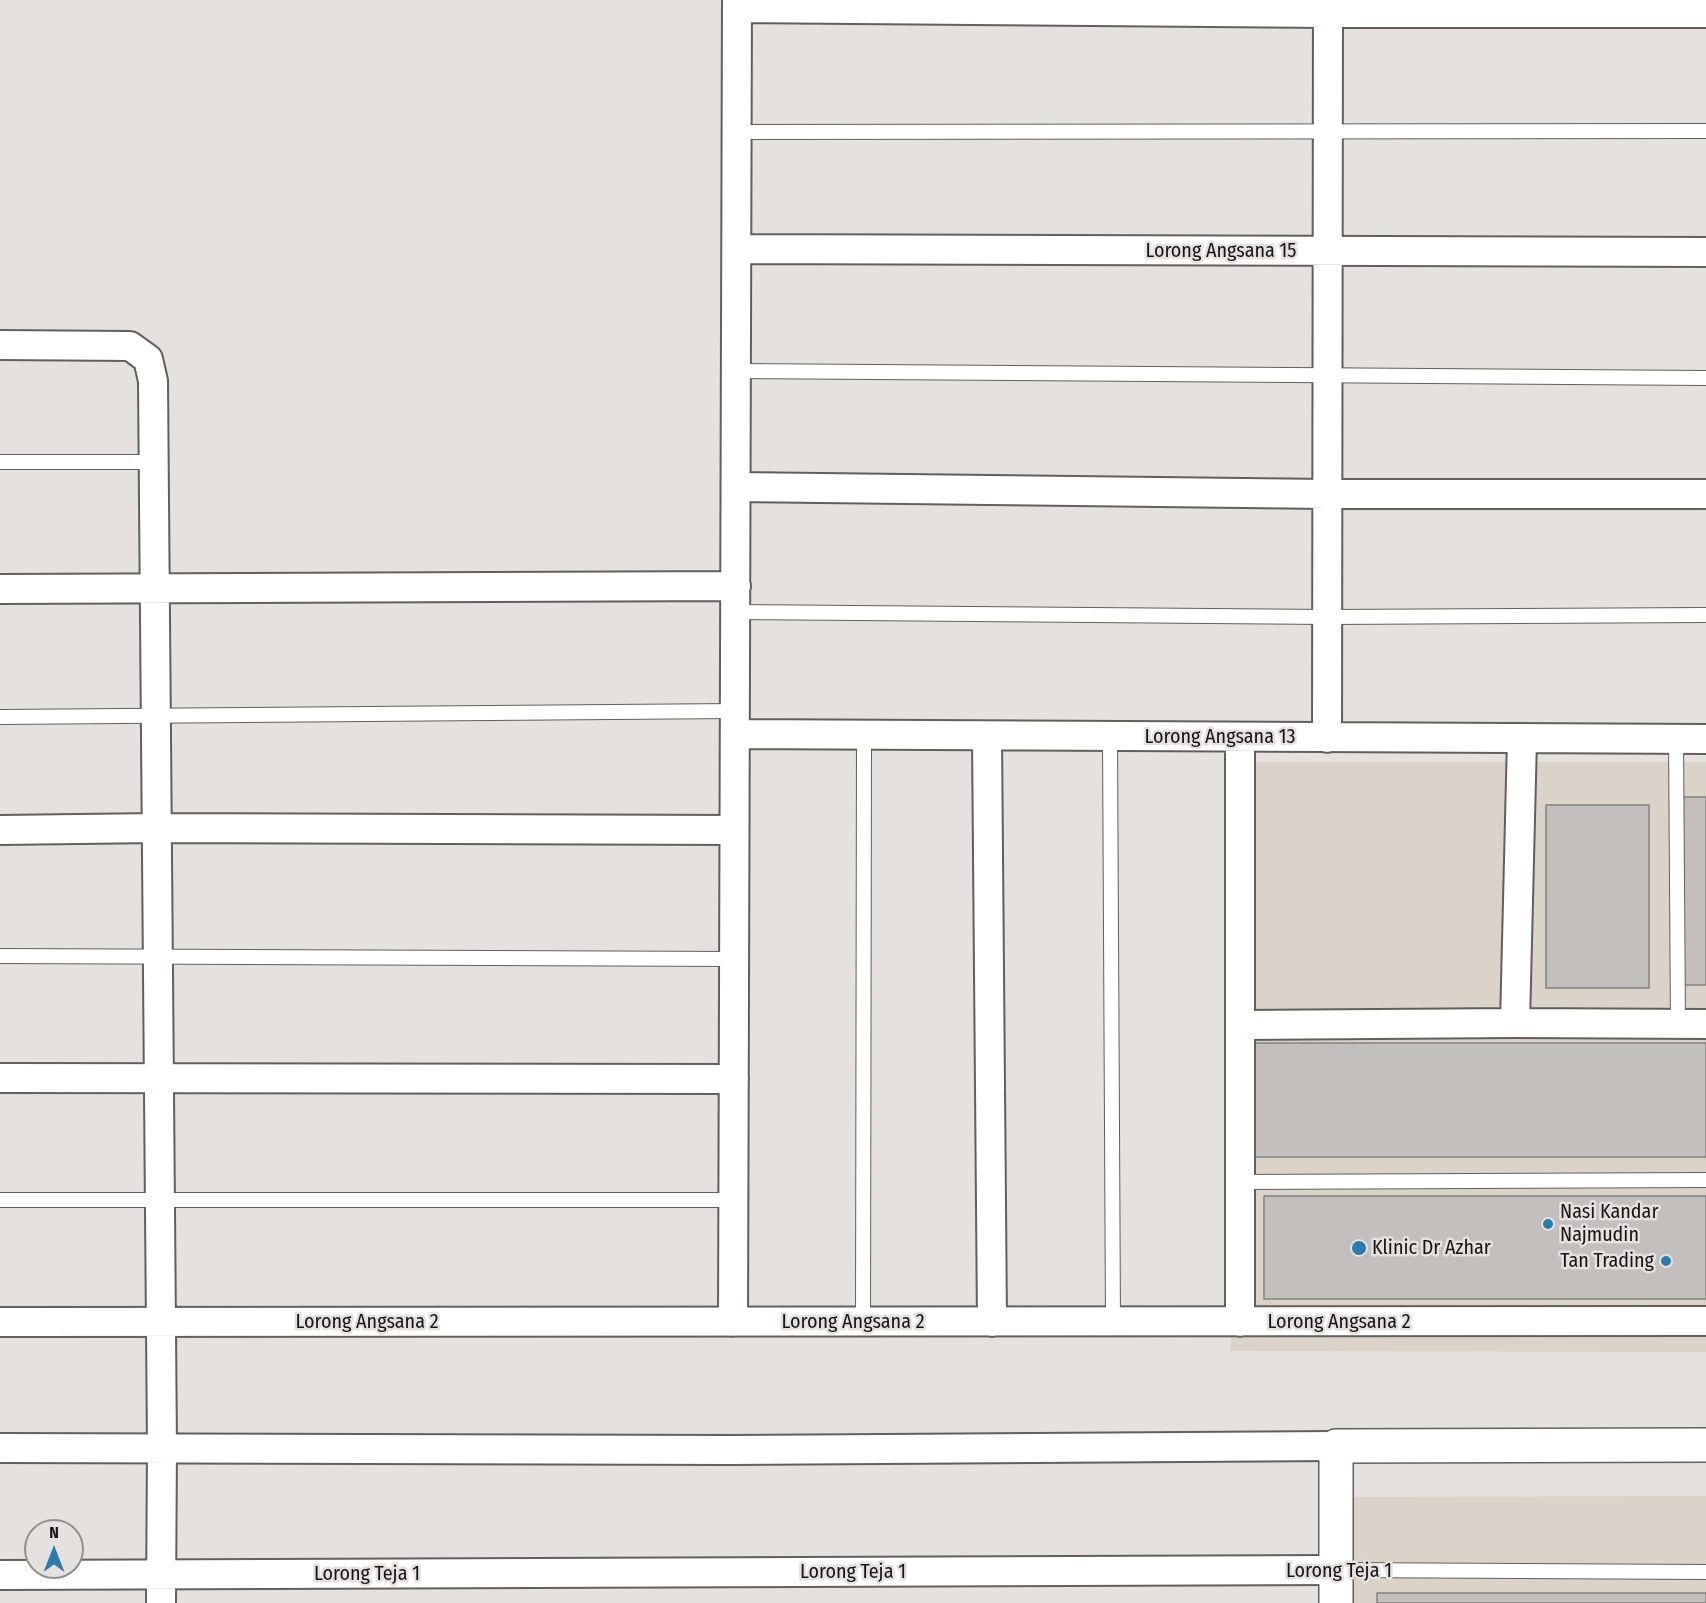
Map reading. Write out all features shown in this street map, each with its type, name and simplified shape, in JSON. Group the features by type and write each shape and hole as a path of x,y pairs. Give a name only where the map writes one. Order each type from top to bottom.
{"street":[{"path":"733,1322 737,4 1328,7 1706,13"},
{"path":"1327,738 1328,7"},
{"name":"Lorong Angsana 15","path":"736,249 1706,252"},
{"path":"0,345 130,346 148,359 153,381 162,1447 161,1603"},
{"path":"735,486 1328,494 1706,494"},
{"path":"0,589 155,588 735,599"},
{"name":"Lorong Angsana 13","path":"735,723 864,735 1706,739"},
{"path":"987,736 992,1322"},
{"path":"1240,737 1240,1322"},
{"path":"1515,1023 1522,738"},
{"path":"0,830 157,828 734,830"},
{"path":"1240,1025 1692,1024"},
{"path":"0,1078 734,1079"},
{"name":"Lorong Angsana 2","path":"0,1322 1706,1322"},
{"path":"0,1448 744,1450 1706,1444"},
{"path":"1336,1446 1336,1603"},
{"name":"Lorong Teja 1","path":"0,1575 1336,1570"}],"lane":[{"path":"736,132 1706,131"},
{"path":"736,371 1706,378"},
{"path":"0,462 154,462"},
{"path":"735,599 1328,617 1706,615"},
{"path":"0,717 735,723"},
{"path":"863,1322 864,735"},
{"path":"1110,737 1113,1322"},
{"path":"1676,739 1692,1024"},
{"path":"0,957 734,959"},
{"path":"1239,1182 1706,1180"},
{"path":"0,1200 733,1200"},
{"name":"Lorong Teja 1","path":"1336,1570 1706,1572"}],"shaded area":[{"path":"1230,762 1706,762 1706,1352 1230,1351 1233,1328"},
{"path":"1706,1496 1706,1603 1326,1603 1326,1497"}],"building":[{"path":"1679,797 1706,797 1706,985 1679,985"},
{"path":"1546,805 1649,805 1649,988 1546,988"},
{"path":"1251,1043 1706,1043 1706,1157 1251,1157"},
{"path":"1264,1196 1706,1196 1706,1299 1264,1299"},
{"path":"1377,1593 1706,1593 1706,1603 1377,1603"}],"place":[{"name":"Nasi Kandar Najmudin","path":"1548,1224"},
{"name":"Klinic Dr Azhar","path":"1359,1248"},
{"name":"Tan Trading","path":"1666,1261"}]}
